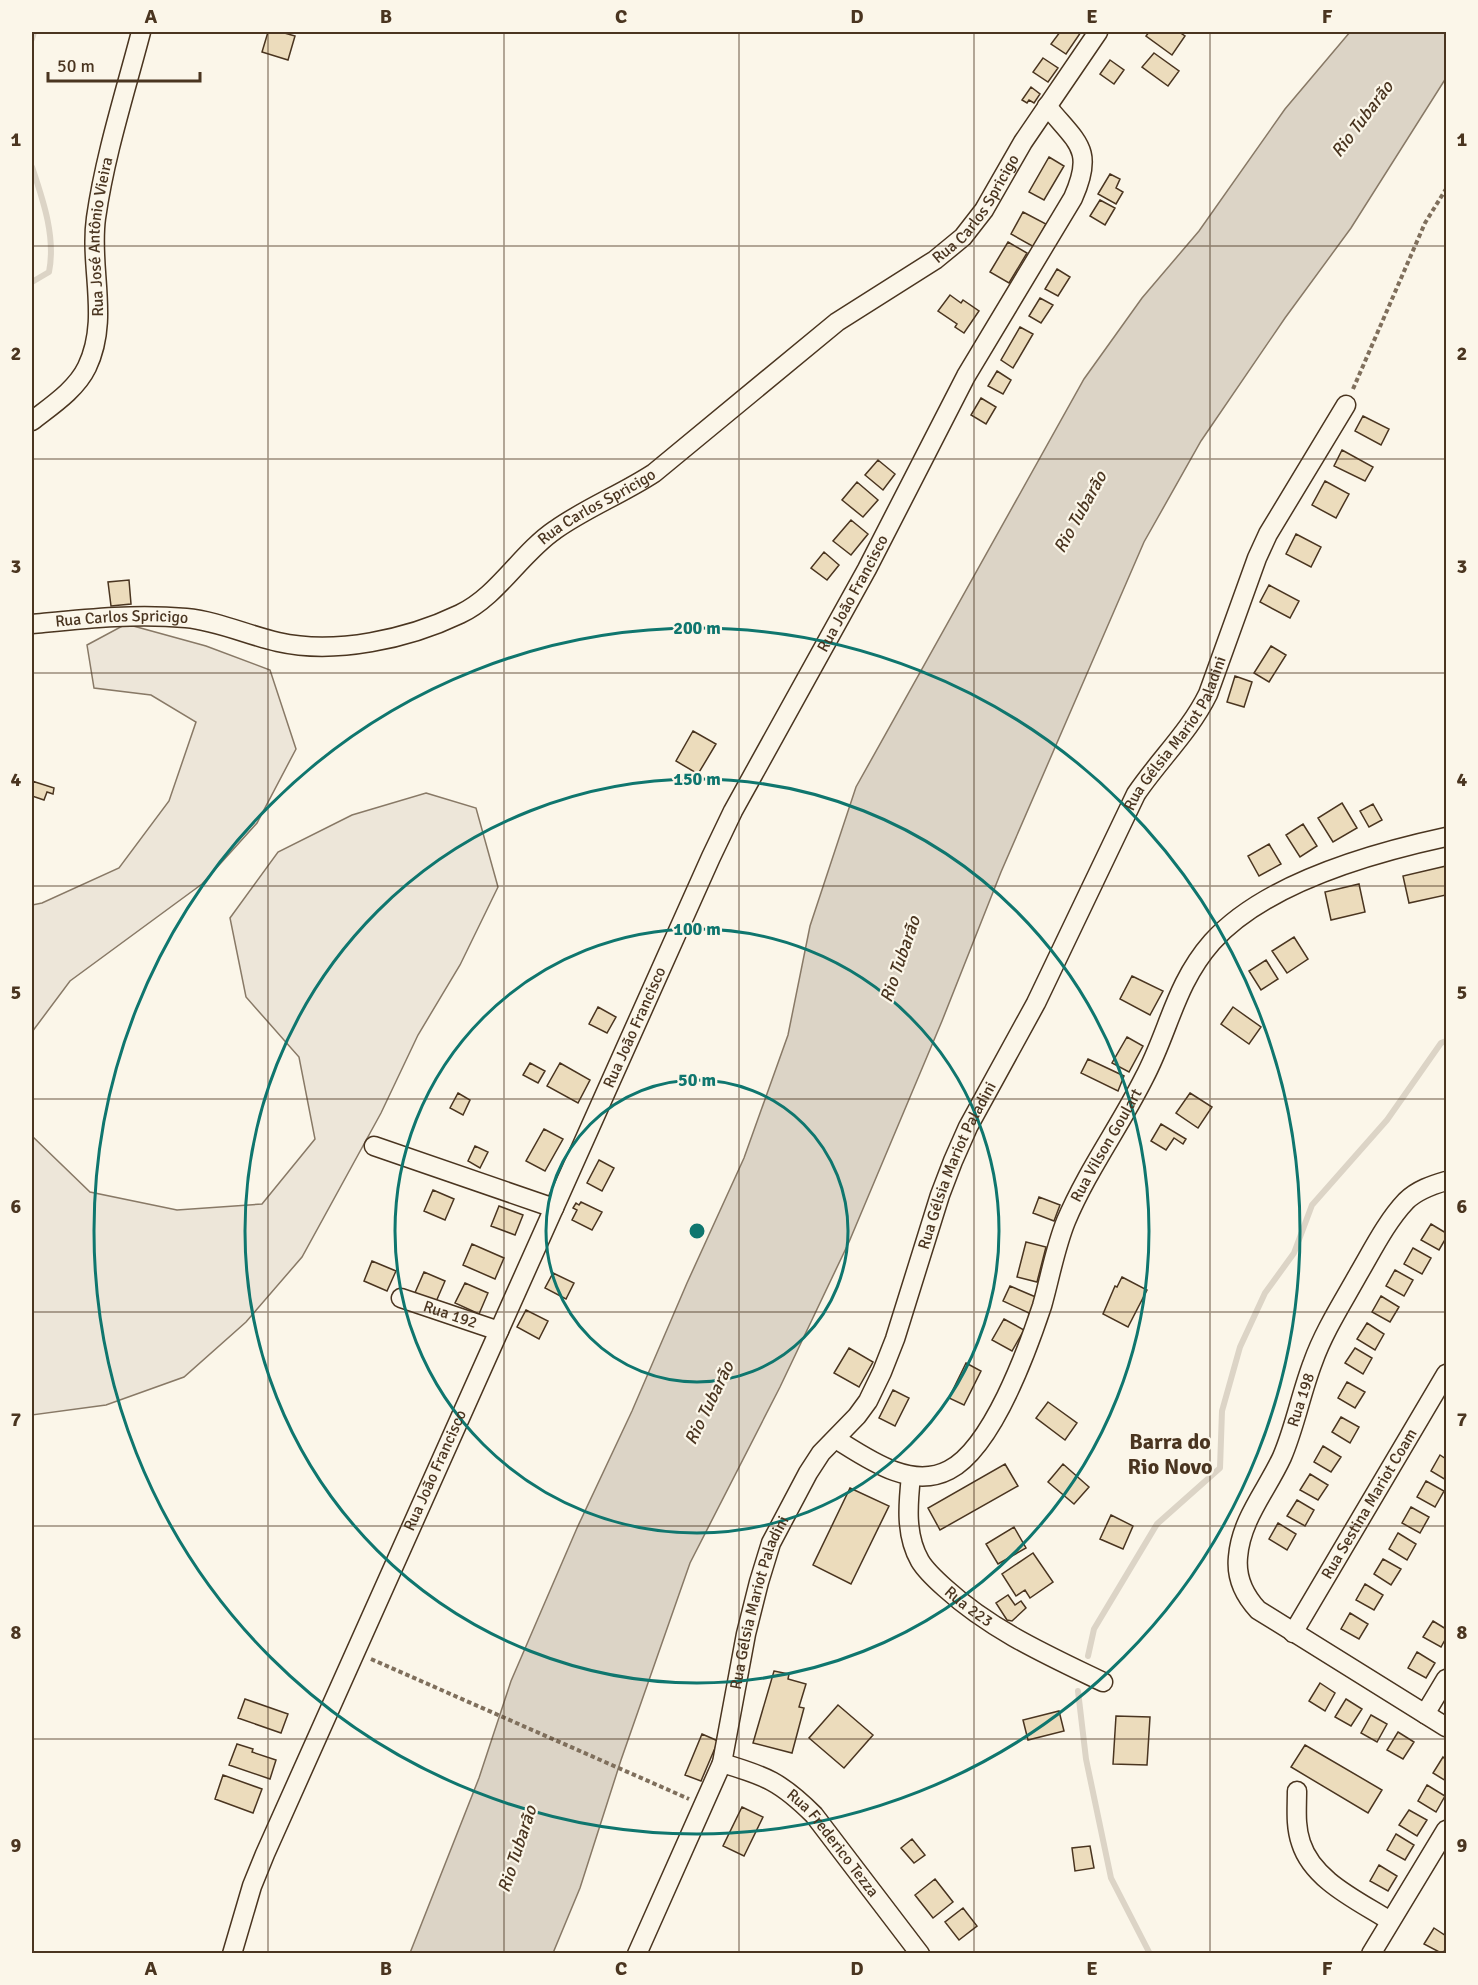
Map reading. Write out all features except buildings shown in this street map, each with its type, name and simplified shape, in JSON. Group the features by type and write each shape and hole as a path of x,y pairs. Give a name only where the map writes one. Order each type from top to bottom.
{"street":[{"name":"Rua José Antônio Vieira","path":"32,420 70,389 87,369 96,342 99,317 94,249 95,221 108,159 141,32"},
{"name":"Rua Carlos Spricigo","path":"32,624 110,616 188,618 217,623 278,642 316,647 344,646 394,638 431,627 463,613 487,595 528,552 555,530 654,473 837,322 935,260 963,237 984,210 1023,142 1098,32"},
{"name":"Rua João Francisco","path":"231,1953 252,1886 353,1651 711,857 872,560 966,376 1073,198 1082,178 1084,159 1078,144 1047,106"},
{"name":"Rua Gélsia Mariot Paladini","path":"637,1953 722,1763 746,1634 771,1544 821,1453 868,1401 895,1339 940,1195 968,1127 1036,1003 1136,794 1151,771 1199,711 1208,694 1257,558 1268,534 1346,405"},
{"name":"Rua Vilson Goulart","path":"836,1438 866,1458 910,1476 932,1476 947,1471 975,1449 990,1426 1034,1328 1065,1224 1075,1200 1145,1076 1191,968 1212,942 1234,921 1264,902 1340,866 1377,854 1446,837"},
{"path":"374,1146 554,1208"},
{"name":"Rua 198","path":"1446,1181 1420,1190 1407,1200 1395,1214 1368,1257 1320,1346 1281,1459 1245,1526 1238,1557 1238,1572 1242,1587 1248,1600 1258,1610 1446,1727"},
{"name":"Rua 192","path":"401,1298 499,1331"},
{"name":"Rua Sestina Mariot Coam","path":"1293,1633 1446,1374"},
{"name":"Rua 223","path":"910,1476 907,1515 911,1537 920,1561 932,1576 961,1602 997,1627 1031,1647 1103,1682"},
{"path":"1425,1714 1446,1679"},
{"name":"Rua Frederico Tezza","path":"722,1763 775,1781 794,1795 814,1815 920,1953"},
{"path":"1297,1791 1297,1824 1300,1842 1317,1871 1390,1922"},
{"path":"1371,1953 1446,1830"}],"path":[{"path":"1346,405 1425,223 1446,189"},
{"path":"353,1651 703,1805"}],"shaded area":[{"path":"126,624 206,646 270,670 296,749 257,823 202,884 70,981 32,1032 32,905 42,903 119,868 169,801 196,722 151,695 94,688 87,645"},
{"path":"426,793 476,808 498,887 460,965 418,1035 381,1113 302,1257 246,1322 184,1377 106,1405 32,1415 32,1136 90,1192 177,1210 262,1204 315,1139 299,1057 246,997 230,918 278,852 352,815"}],"water":[{"name":"Rio Tubarão","path":"1350,32 1446,32 1446,78 1351,228 1285,318 1201,441 1144,542 1001,872 942,1021 849,1242 780,1387 690,1563 621,1760 580,1888 553,1953 410,1953 479,1778 511,1681 577,1528 632,1411 744,1158 788,1035 810,926 856,787 1084,379 1142,298 1199,231 1285,109"}],"waterway":[{"path":"32,39 34,32"},
{"path":"32,167 47,219 51,245 49,272 32,282"},
{"path":"1088,1656 1094,1629 1157,1524 1220,1468 1222,1411 1240,1347 1265,1293 1294,1253 1312,1205 1387,1120 1441,1043 1446,1041"},
{"path":"1078,1691 1086,1759 1111,1878 1150,1954"}],"district":[{"name":"Barra do Rio Novo","path":"1170,1454"}]}
